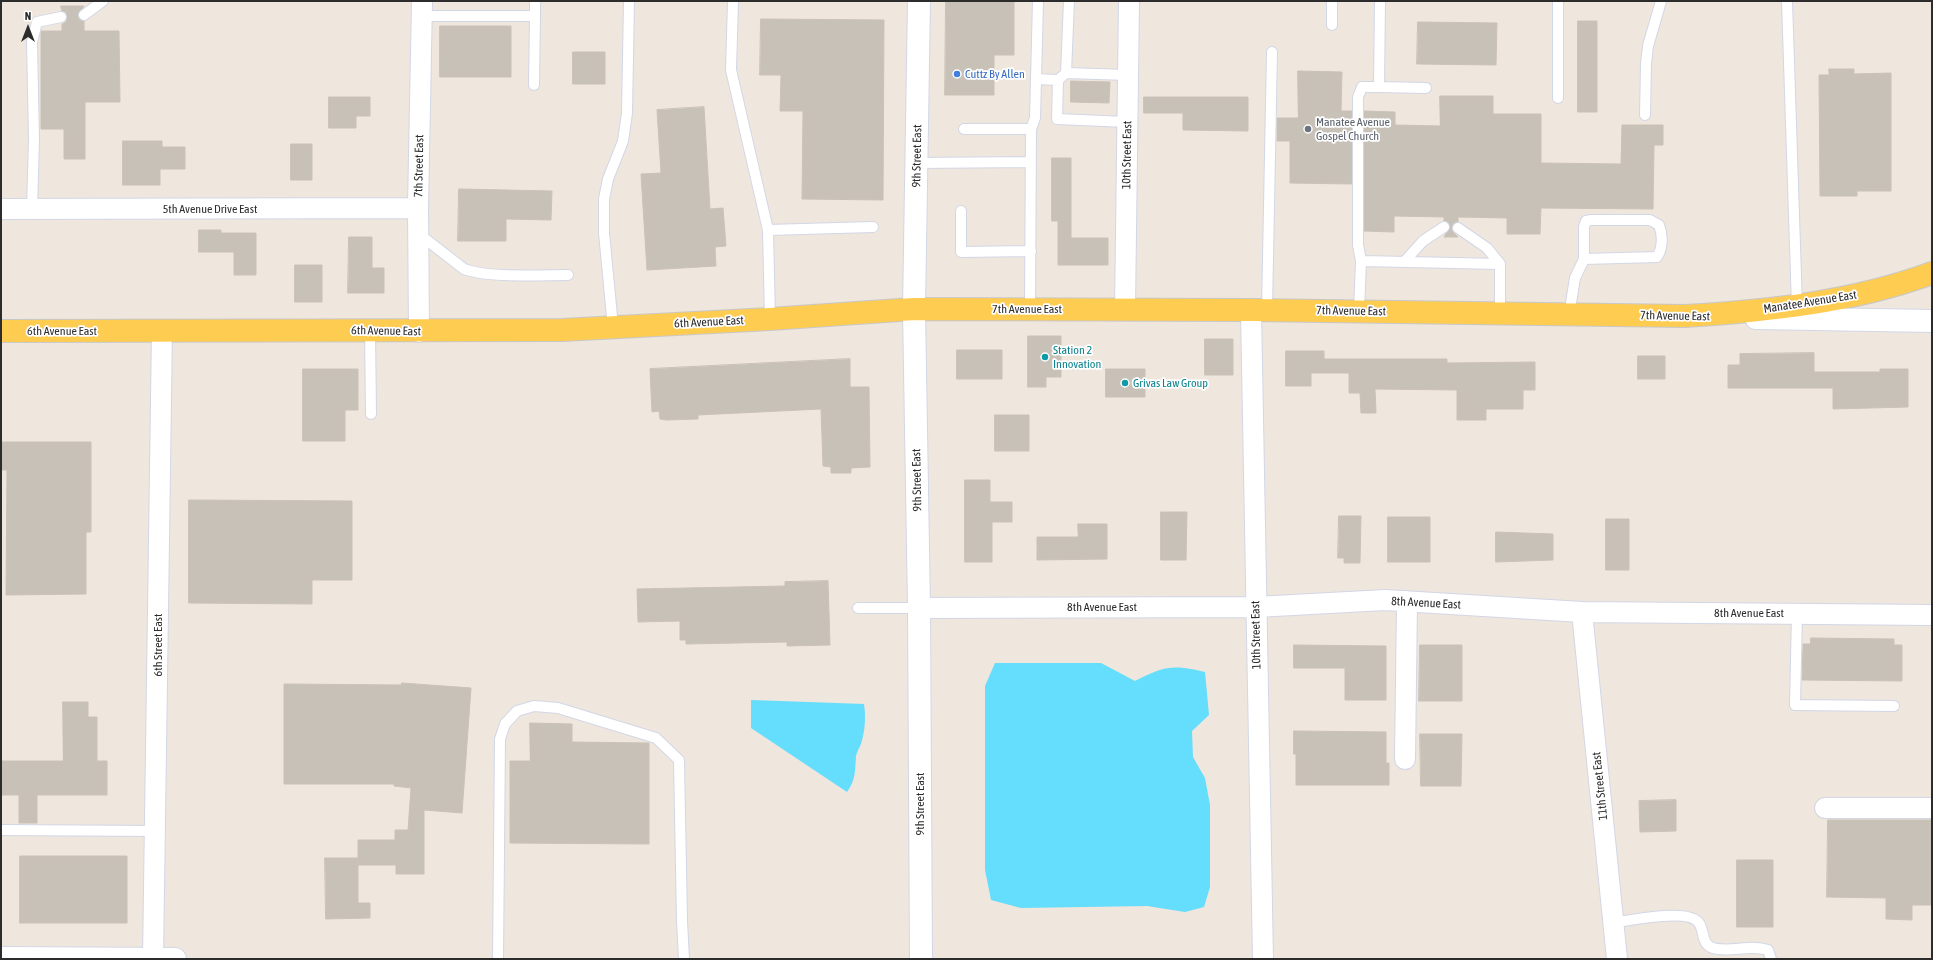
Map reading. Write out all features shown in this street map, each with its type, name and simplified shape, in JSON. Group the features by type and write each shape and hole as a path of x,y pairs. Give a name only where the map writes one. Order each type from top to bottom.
{"main road":[{"name":"Manatee Avenue East","path":"1685,316 1746,312 1797,312 1910,281 1932,273"},
{"name":"7th Avenue East","path":"770,319 914,309 1259,310 1685,316"},
{"name":"6th Avenue East","path":"1,331 370,330 419,332 562,330 770,319"}],"street":[{"name":"9th Street East","path":"919,1 914,309 919,608 921,959"},
{"name":"10th Street East","path":"1125,309 1129,1"},
{"name":"7th Street East","path":"419,332 418,208 422,9"},
{"name":"5th Avenue Drive East","path":"1,209 418,208"},
{"name":"10th Street East","path":"1259,310 1256,607 1263,959"},
{"path":"1797,312 1932,321"},
{"name":"6th Street East","path":"153,959 162,330"},
{"name":"8th Avenue East","path":"919,608 1256,607 1366,601 1407,601 1582,612 1932,615"},
{"path":"1405,759 1407,601"},
{"name":"11th Street East","path":"1582,612 1617,959"},
{"path":"1825,808 1932,808"},
{"path":"1,958 175,959"}],"lane":[{"path":"84,15 103,1"},
{"path":"534,85 535,1"},
{"path":"613,327 605,248 604,199 608,179 623,141 627,113 629,1"},
{"path":"733,1 731,70 768,230 770,319"},
{"path":"1030,309 1031,129 1035,118 1038,1"},
{"path":"1070,1 1057,120 1127,122"},
{"path":"1332,1 1332,25"},
{"path":"1379,87 1380,1"},
{"path":"1558,1 1558,98"},
{"path":"1645,115 1646,64 1648,46 1661,1"},
{"path":"1788,1 1797,312"},
{"path":"422,9 535,16"},
{"path":"32,209 34,139 32,42 37,22 62,17"},
{"path":"1259,310 1272,52"},
{"path":"1036,80 1062,77 1128,76"},
{"path":"1360,311 1361,261 1358,245 1358,97 1362,87 1426,88"},
{"path":"964,130 1031,129"},
{"path":"916,163 1031,162"},
{"path":"961,211 961,252 1031,251"},
{"path":"1569,314 1575,278 1584,259 1584,227 1586,221 1650,220 1659,225 1661,230 1661,246 1657,257 1584,259"},
{"path":"768,230 874,227"},
{"path":"1404,262 1423,241 1444,227"},
{"path":"1458,228 1487,248 1500,264 1500,314"},
{"path":"419,234 464,269 471,272 487,274 568,275"},
{"path":"1361,261 1500,264"},
{"path":"370,330 371,414"},
{"path":"858,608 919,608"},
{"path":"1797,613 1795,705 1894,706"},
{"path":"498,959 500,739 505,724 517,711 534,706 558,708 656,738 679,760 684,959"},
{"path":"1,830 155,831"},
{"path":"1613,923 1640,919 1688,916 1696,919 1701,927 1703,938 1707,945 1715,948 1760,947 1768,950 1771,959"}],"water":[{"path":"995,663 1101,663 1135,681 1161,669 1176,667 1205,672 1209,715 1192,731 1193,757 1205,778 1210,805 1210,887 1204,907 1185,912 1147,906 1021,908 991,900 985,870 985,686"},
{"path":"751,700 864,704 865,719 863,734 856,756 854,779 847,792 751,728"}],"building":[{"path":"946,1 1014,1 1014,55 994,55 994,95 945,95"},
{"path":"61,6 84,6 78,15 79,19 84,21 84,31 119,31 120,102 85,102 85,159 64,159 64,129 41,129 41,31 62,31 62,24 66,22 67,16 66,12 62,11"},
{"path":"761,19 884,20 883,200 802,199 803,111 780,111 781,75 760,75"},
{"path":"1578,21 1597,21 1597,112 1578,112"},
{"path":"1418,22 1497,23 1496,65 1417,64"},
{"path":"440,26 511,26 511,77 440,77"},
{"path":"573,52 605,52 605,84 573,84"},
{"path":"1829,69 1854,69 1854,74 1891,73 1891,191 1857,191 1857,196 1820,196 1819,75 1829,75"},
{"name":"Manatee Avenue Gospel Church","path":"1298,71 1342,72 1341,111 1352,111 1352,184 1290,183 1290,141 1277,141 1277,118 1298,118"},
{"path":"1071,81 1110,82 1109,103 1071,102"},
{"path":"1440,96 1493,96 1493,114 1541,114 1541,163 1621,164 1622,125 1663,125 1663,145 1654,145 1653,209 1541,208 1540,234 1507,234 1507,218 1458,217 1458,222 1453,224 1452,231 1458,237 1444,237 1450,227 1449,223 1444,221 1444,217 1394,216 1394,232 1364,231 1364,111 1395,112 1395,125 1440,126"},
{"path":"329,97 370,97 370,116 356,116 356,128 329,128"},
{"path":"1144,97 1248,97 1248,131 1183,130 1183,113 1144,113"},
{"path":"704,107 710,209 723,208 726,246 715,247 716,266 647,270 641,174 661,173 657,110"},
{"path":"123,141 162,141 162,147 185,147 185,169 160,169 160,185 123,185"},
{"path":"291,144 312,144 312,180 291,180"},
{"path":"1052,158 1071,158 1071,238 1108,238 1108,265 1058,265 1058,221 1052,221"},
{"path":"459,189 552,191 551,220 506,219 506,241 458,241"},
{"path":"199,230 221,230 221,233 256,233 256,275 234,275 234,252 199,252"},
{"path":"349,237 372,237 372,268 384,268 384,293 348,293"},
{"path":"295,265 322,265 322,302 295,302"},
{"name":"Station 2 Innovation","path":"1028,336 1061,336 1061,377 1046,377 1046,387 1028,387"},
{"path":"1205,339 1233,339 1233,375 1205,375"},
{"path":"957,350 1002,350 1002,379 957,379"},
{"path":"1286,351 1324,351 1324,359 1447,359 1447,363 1535,362 1535,390 1523,390 1523,409 1486,409 1486,420 1457,420 1457,390 1375,389 1376,413 1361,413 1360,393 1349,393 1349,373 1311,373 1311,386 1286,386"},
{"path":"1814,353 1814,372 1880,372 1880,369 1908,369 1908,407 1833,409 1833,388 1728,388 1728,365 1740,365 1740,354"},
{"path":"1638,356 1665,356 1665,379 1638,379"},
{"path":"850,359 850,387 869,387 870,467 851,468 851,473 831,473 831,467 823,466 821,409 698,415 698,419 666,420 660,419 659,411 652,412 650,369"},
{"path":"303,369 358,369 358,410 345,410 345,441 303,441"},
{"name":"Grivas Law Group","path":"1106,369 1145,369 1145,397 1106,397"},
{"path":"995,415 1029,415 1029,451 995,451"},
{"path":"2,442 91,442 91,532 86,532 86,594 6,595 7,470 2,470"},
{"path":"965,480 990,480 990,502 1012,502 1012,522 992,522 992,562 965,562"},
{"path":"189,500 352,501 352,580 312,580 312,604 189,603"},
{"path":"1161,512 1187,512 1186,560 1161,560"},
{"path":"1339,516 1361,516 1360,563 1344,563 1344,558 1338,558"},
{"path":"1388,517 1430,517 1430,562 1388,562"},
{"path":"1606,519 1629,519 1629,570 1606,570"},
{"path":"1078,524 1107,524 1107,559 1037,560 1037,537 1078,537"},
{"path":"1496,532 1553,534 1553,560 1496,562"},
{"path":"828,581 830,645 787,646 787,642 686,644 686,640 680,640 680,621 638,622 637,589 785,586 785,582"},
{"path":"1811,638 1894,639 1894,645 1902,645 1902,681 1802,680 1803,644 1810,644"},
{"path":"1294,645 1386,646 1386,700 1345,700 1345,668 1294,668"},
{"path":"1420,645 1462,645 1462,701 1419,701"},
{"path":"402,683 471,688 462,813 424,810 424,874 396,874 396,865 358,865 358,840 395,840 395,830 408,830 411,788 394,786 394,784 284,784 284,684 401,685"},
{"path":"63,702 88,702 88,717 97,717 97,761 107,761 107,795 37,795 37,823 19,823 19,795 1,795 1,761 63,761"},
{"path":"530,723 572,724 572,742 649,743 649,844 510,843 510,761 530,761"},
{"path":"1294,731 1386,732 1386,763 1389,763 1389,785 1296,785"},
{"path":"1420,734 1462,734 1461,786 1421,786"},
{"path":"1676,800 1676,831 1640,832 1639,801"},
{"path":"1828,820 1932,820 1932,905 1912,905 1912,920 1886,919 1886,898 1827,897"},
{"path":"20,856 127,856 127,923 20,923"},
{"path":"325,858 358,858 358,903 370,903 370,918 326,919"},
{"path":"1737,860 1773,860 1773,927 1737,927"}],"place":[{"name":"Cuttz By Allen","path":"957,74"},
{"name":"Manatee Avenue Gospel Church","path":"1308,129"},
{"name":"Station 2 Innovation","path":"1045,357"},
{"name":"Grivas Law Group","path":"1125,383"}]}
